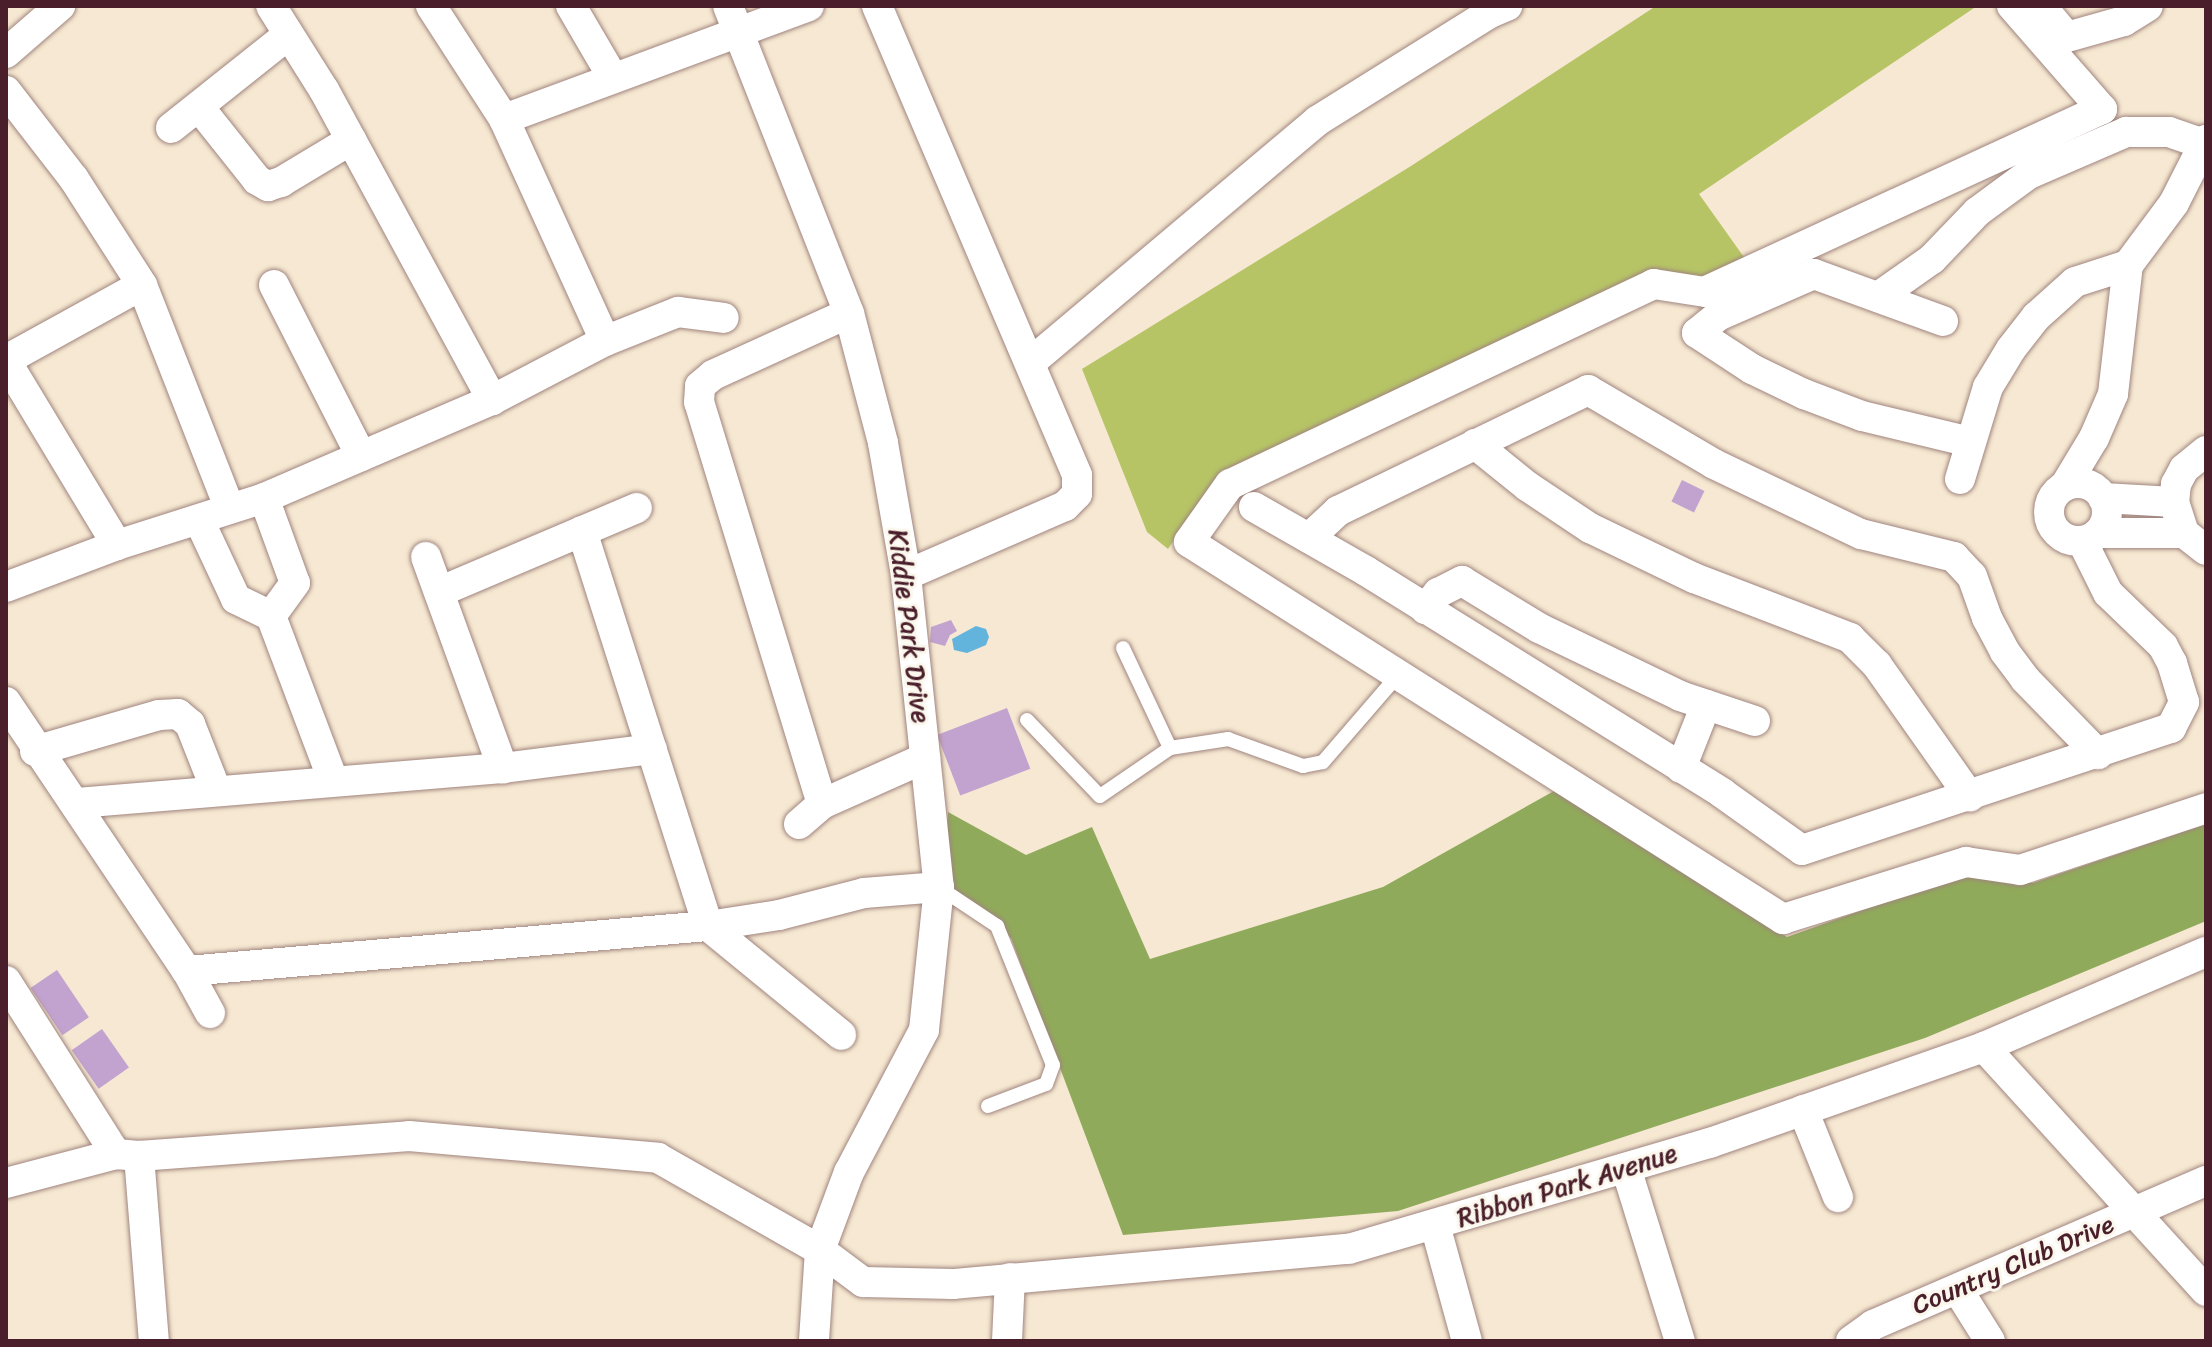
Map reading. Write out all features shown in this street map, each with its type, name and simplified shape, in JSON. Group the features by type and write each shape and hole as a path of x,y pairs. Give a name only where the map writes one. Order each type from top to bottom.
{"street":[{"path":"6,53 60,6"},
{"path":"271,6 351,140 492,400"},
{"path":"431,6 504,119 605,341"},
{"path":"571,6 613,78"},
{"name":"Kiddie Park Drive","path":"728,6 849,313 883,443 906,575 939,887 924,1030 849,1172 820,1250 814,1341"},
{"path":"504,119 809,6"},
{"path":"877,6 1077,475 1077,494 1065,506 906,575"},
{"path":"2012,6 2102,109 1705,292 1654,284 1230,484 1189,542 1783,919 1966,862 2020,870 2206,808"},
{"path":"2041,6 2067,37 2124,21 2148,6"},
{"path":"1031,362 1317,121 1493,9"},
{"path":"171,128 288,35"},
{"path":"6,91 74,179 142,285 229,507"},
{"path":"199,107 257,180 268,186 281,182 351,140"},
{"path":"1878,297 1932,259 1977,212 2029,174 2126,132 2169,132 2204,142 2174,203 2128,265 2113,394 2094,438 2065,486 2052,498 2049,507 2051,525 2064,538 2195,542"},
{"path":"1960,479 1988,387 2036,317 2075,282 2128,265"},
{"path":"1943,321 1814,274 1718,316 1697,333 1752,369 1804,394 1862,416 1970,442"},
{"path":"117,545 6,360 142,285"},
{"path":"274,285 361,456"},
{"path":"6,587 117,545 264,498 492,400 605,341 678,312 724,318"},
{"path":"822,804 699,402 700,386 713,375 849,313"},
{"path":"1309,538 1338,511 1588,390 1714,464 1861,534 1954,557 1972,576 1987,618 2005,652 2025,679 2098,754"},
{"path":"1475,444 1527,486 1590,528 1694,578 1850,638 1877,665 1970,797"},
{"path":"2195,542 2174,502 2176,484 2184,469 2206,451"},
{"path":"2065,486 2087,484 2103,498 2107,517 2090,537"},
{"path":"264,498 295,583 271,616"},
{"path":"2103,498 2174,502"},
{"path":"1254,507 1681,768 1802,850 1970,797 2171,728 2184,702 2163,646 2108,593 2090,537"},
{"path":"439,592 637,508"},
{"path":"199,520 236,599 271,616 333,780"},
{"path":"582,531 708,926 841,1035"},
{"path":"426,557 503,768"},
{"path":"1425,609 1438,593 1462,581 1539,628 1680,696 1755,721"},
{"path":"6,702 35,751 77,803 187,971 210,1013"},
{"path":"1681,768 1706,705"},
{"path":"35,751 159,715 178,714 190,724 216,790"},
{"path":"77,803 503,768 652,749"},
{"path":"799,824 822,804 925,758"},
{"path":"187,971 708,926 779,915 864,893 939,887"},
{"name":"Ribbon Park Avenue","path":"6,1183 128,1155 409,1136 658,1158 820,1250 863,1282 953,1284 1349,1249 1626,1168 1803,1110 1984,1047 2206,952"},
{"path":"6,981 15,1011 128,1155 154,1341"},
{"path":"1984,1047 2206,1291"},
{"path":"1803,1110 1838,1197"},
{"path":"1626,1168 1680,1341"},
{"name":"Country Club Drive","path":"1851,1341 1873,1325 2206,1181"},
{"path":"1435,1225 1467,1341"},
{"path":"1007,1341 1010,1278"},
{"path":"1958,1290 1990,1341"}],"lane":[{"path":"1123,648 1170,748"},
{"path":"1027,720 1100,796 1170,748 1228,739 1303,766 1323,762 1398,675"},
{"path":"939,887 997,926 1053,1065 1046,1084 988,1106"}],"green space":[{"path":"1656,6 1977,6 1699,194 1746,260 1293,446 1219,473 1168,549 1147,532 1082,369 1411,166"},
{"path":"1554,791 1787,937 1966,873 2033,883 2206,824 2206,921 1925,1038 1398,1211 1123,1235 1011,938 959,897 944,875 948,812 1026,855 1092,827 1150,959 1383,887"}],"water":[{"path":"976,626 986,629 989,637 986,645 967,653 954,650 952,639"}],"building":[{"path":"1682,480 1704,491 1694,513 1671,502"},
{"path":"951,620 957,631 950,635 945,646 930,642 931,627"},
{"path":"1007,708 1030,769 960,796 937,735"},
{"path":"57,970 89,1017 62,1035 30,988"},
{"path":"102,1029 129,1068 99,1089 72,1050"}]}
